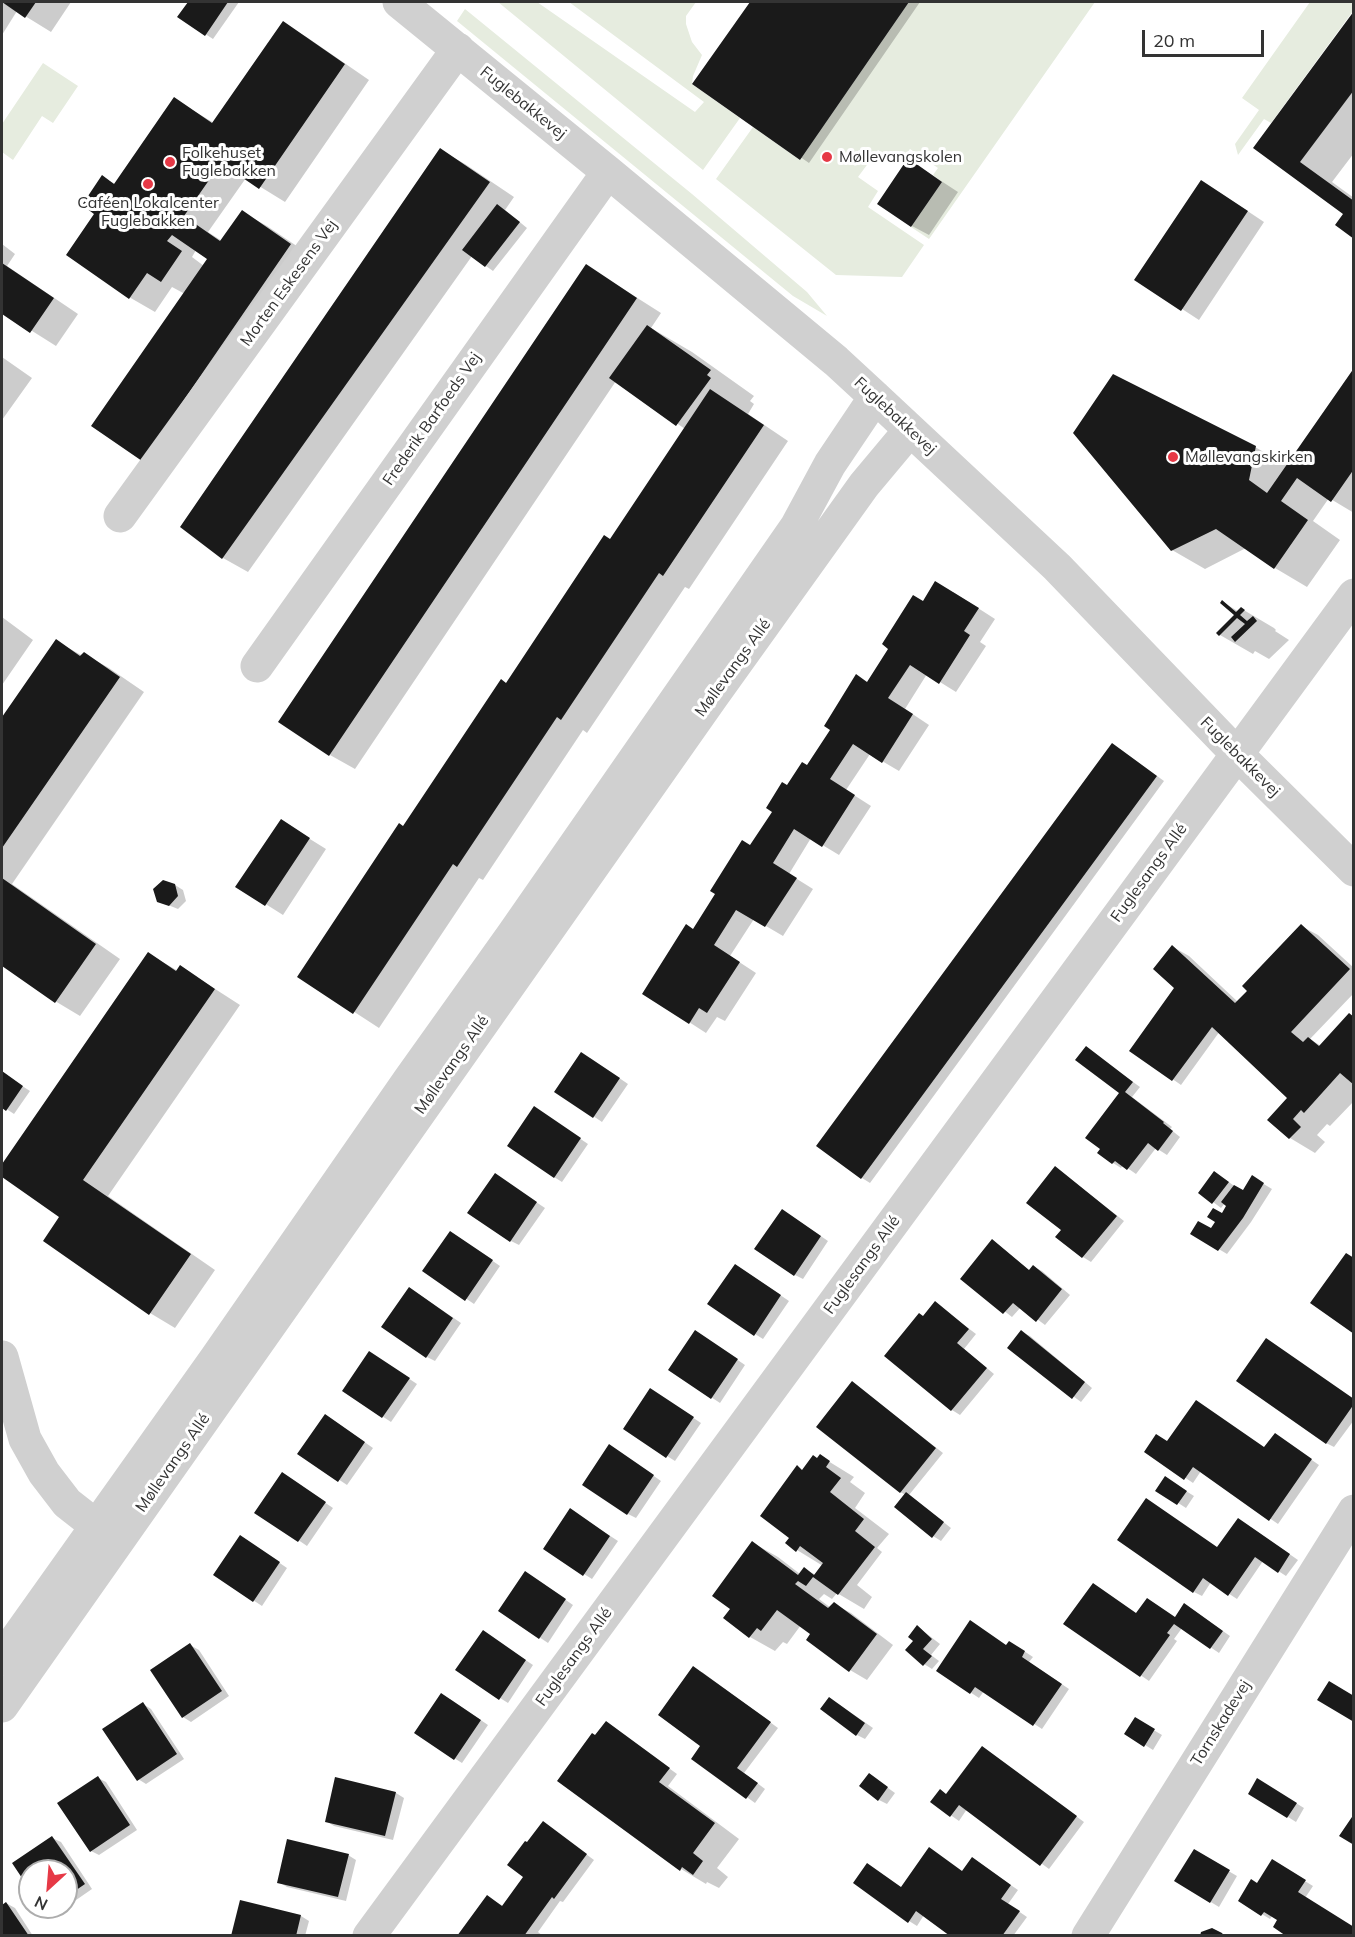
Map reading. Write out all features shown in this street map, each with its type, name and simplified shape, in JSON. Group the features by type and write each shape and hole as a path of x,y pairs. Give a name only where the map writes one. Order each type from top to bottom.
{"street":[{"name":"Fuglebakkevej","path":"399,2 608,171 876,397 1057,567 1237,754 1353,870"},
{"name":"Morten Eskesens Vej","path":"120,516 458,49"},
{"name":"Frederik Barfoeds Vej","path":"256,666 608,171"},
{"name":"Møllevangs Allé","path":"2,1706 216,1358 796,527 830,464 876,397"},
{"name":"Møllevangs Allé","path":"6,1644 106,1534 864,485 910,430"},
{"name":"Fuglesangs Allé","path":"369,1935 1353,595"},
{"path":"2,1357 26,1439 44,1473 67,1503 106,1534"},
{"name":"Tornskadevej","path":"1088,1935 1353,1511"}],"shaded area":[{"path":"498,2 537,2 695,112 704,102 569,2 696,2 686,16 692,42 702,55 692,84 740,118 703,170"},
{"path":"909,2 1095,2 929,239 911,227 942,182 933,175 938,168 910,149 899,164 878,150 858,177 878,191 868,207 924,245 902,277 836,275 716,179 753,127 800,160"},
{"path":"1310,2 1353,2 1353,11 1271,123 1264,119 1238,155 1235,144 1259,110 1242,98"},
{"path":"465,9 692,194 807,292 827,316 793,296 457,21"},
{"path":"43,63 78,86 53,123 42,116 13,160 2,152 2,124"}],"building":[{"path":"2,2 36,2 25,18"},
{"path":"188,2 228,2 205,36 177,17"},
{"path":"750,2 909,2 800,160 692,84"},
{"path":"1354,11 1354,90 1300,162 1354,201 1354,239 1335,225 1343,214 1253,148"},
{"path":"283,21 345,64 259,189 221,163 184,216 220,241 242,210 291,244 142,461 91,426 207,259 172,235 167,241 182,251 161,282 147,273 129,299 66,255 94,214 82,205 102,175 114,184 174,97 212,123"},
{"path":"440,148 490,182 222,559 180,527"},
{"path":"908,158 942,182 911,227 877,204"},
{"path":"1201,180 1248,211 1181,311 1134,280"},
{"path":"497,204 520,222 485,267 462,250"},
{"path":"2,263 54,298 30,333 2,314"},
{"path":"586,264 637,298 329,756 278,722"},
{"path":"647,325 711,370 707,375 711,378 676,426 609,378"},
{"name":"Møllevangskirken","path":"1354,368 1354,469 1331,502 1297,478 1281,501 1308,520 1274,569 1216,529 1171,551 1073,433 1113,374 1256,446 1249,480 1267,493"},
{"path":"710,389 764,425 663,576 659,573 561,720 557,717 457,867 453,864 353,1014 297,977 399,823 403,826 501,679 506,683 604,535 610,539"},
{"path":"935,581 979,608 964,631 970,635 939,684 910,665 888,698 913,714 882,763 853,744 830,779 855,795 822,847 794,829 773,863 797,878 765,927 736,910 714,945 740,962 707,1013 699,1008 689,1024 642,994 686,924 693,929 715,894 710,891 742,840 750,845 772,812 766,808 782,782 787,785 802,762 807,765 830,730 824,726 856,674 867,682 888,649 882,644 913,595 923,601"},
{"path":"1222,600 1236,612 1241,607 1245,610 1240,615 1247,621 1253,616 1257,621 1235,642 1231,637 1245,624 1237,618 1219,636 1216,633 1234,615 1220,603"},
{"path":"56,639 80,656 84,652 120,677 2,848 2,717"},
{"path":"1112,743 1157,776 861,1179 816,1146"},
{"path":"281,819 310,838 265,906 235,887"},
{"path":"2,878 96,944 55,1003 2,966"},
{"path":"163,880 175,884 178,896 169,906 157,902 153,889"},
{"path":"1301,924 1350,969 1291,1032 1303,1042 1308,1037 1319,1046 1349,1013 1354,1017 1354,1085 1340,1073 1304,1113 1301,1110 1293,1119 1301,1127 1289,1139 1267,1120 1287,1098 1212,1027 1172,1081 1129,1051 1174,988 1153,969 1172,945 1235,1003 1247,991 1242,986"},
{"path":"148,952 176,971 180,965 215,989 83,1180 191,1254 149,1315 43,1241 59,1217 2,1177 2,1164"},
{"path":"1086,1046 1133,1082 1125,1092 1173,1131 1158,1151 1148,1143 1127,1170 1115,1161 1112,1164 1097,1153 1100,1149 1085,1138 1119,1093 1075,1060"},
{"path":"581,1052 620,1078 593,1118 554,1092"},
{"path":"2,1071 23,1086 6,1111 2,1108"},
{"path":"534,1106 581,1138 554,1178 507,1146"},
{"path":"1055,1166 1117,1216 1082,1258 1055,1237 1061,1230 1026,1203"},
{"path":"1214,1171 1229,1182 1212,1204 1198,1193"},
{"path":"495,1173 537,1202 510,1242 467,1213"},
{"path":"1252,1175 1264,1183 1243,1218 1218,1251 1190,1234 1198,1221 1211,1228 1215,1222 1207,1217 1213,1208 1222,1213 1226,1206 1221,1202 1234,1185 1243,1190"},
{"path":"782,1209 821,1236 794,1276 754,1249"},
{"path":"450,1231 493,1260 465,1301 422,1271"},
{"path":"992,1239 1029,1270 1033,1265 1062,1289 1036,1322 1013,1303 1003,1314 960,1279"},
{"path":"1346,1253 1354,1258 1354,1334 1310,1303"},
{"path":"735,1264 781,1295 754,1336 707,1304"},
{"path":"409,1287 453,1318 426,1358 381,1327"},
{"path":"935,1301 969,1329 957,1343 987,1368 951,1411 884,1356 919,1313 923,1316"},
{"path":"695,1330 738,1359 711,1399 668,1370"},
{"path":"1021,1330 1085,1382 1072,1399 1007,1348"},
{"path":"1266,1338 1354,1399 1354,1404 1326,1444 1236,1381"},
{"path":"369,1351 410,1378 382,1418 342,1391"},
{"path":"852,1381 936,1448 900,1493 816,1427"},
{"path":"650,1388 694,1417 666,1458 623,1429"},
{"path":"1196,1400 1264,1447 1275,1433 1312,1459 1269,1521 1193,1467 1184,1480 1144,1452 1156,1434 1167,1441"},
{"path":"325,1414 365,1442 338,1482 297,1454"},
{"path":"609,1444 654,1475 627,1515 582,1485"},
{"path":"820,1454 830,1461 826,1467 841,1478 830,1492 864,1519 855,1531 875,1547 838,1595 813,1577 806,1586 798,1581 795,1584 828,1608 834,1602 877,1634 849,1672 806,1640 810,1634 777,1610 761,1631 757,1628 749,1638 723,1618 730,1609 712,1596 752,1541 798,1575 804,1567 814,1575 823,1563 800,1546 796,1552 785,1543 789,1538 760,1516 797,1465 802,1470 813,1455 817,1458"},
{"path":"282,1472 326,1502 298,1542 254,1513"},
{"path":"1165,1476 1187,1491 1177,1505 1155,1491"},
{"path":"906,1492 944,1522 932,1538 894,1507"},
{"path":"1146,1498 1217,1547 1238,1518 1290,1554 1278,1573 1255,1557 1228,1596 1203,1578 1193,1593 1117,1540"},
{"path":"570,1508 610,1536 583,1576 543,1549"},
{"path":"240,1535 280,1562 253,1602 213,1575"},
{"path":"525,1571 566,1599 539,1639 498,1611"},
{"path":"1093,1583 1136,1613 1147,1598 1175,1617 1184,1603 1223,1631 1210,1649 1174,1624 1167,1633 1170,1635 1140,1677 1063,1624"},
{"path":"970,1620 1006,1645 1009,1641 1025,1651 1022,1657 1062,1684 1033,1726 975,1687 970,1694 936,1671"},
{"path":"917,1625 932,1639 923,1649 932,1656 923,1666 905,1650 913,1641 908,1637"},
{"path":"483,1630 526,1660 499,1700 455,1670"},
{"path":"190,1643 222,1691 182,1718 150,1670"},
{"path":"693,1666 771,1722 737,1768 758,1783 746,1799 691,1759 700,1746 658,1715"},
{"path":"1329,1681 1354,1696 1354,1722 1317,1700"},
{"path":"441,1693 481,1720 454,1760 414,1733"},
{"path":"829,1697 865,1723 856,1736 820,1709"},
{"path":"143,1702 177,1754 137,1781 102,1729"},
{"path":"1135,1717 1155,1729 1144,1747 1124,1734"},
{"path":"606,1721 670,1768 659,1782 715,1823 693,1853 703,1861 693,1875 682,1867 680,1871 557,1781 592,1733 595,1735"},
{"path":"982,1746 1077,1816 1040,1866 959,1805 950,1817 930,1802 940,1789 946,1794"},
{"path":"869,1773 888,1787 878,1801 859,1786"},
{"path":"98,1776 130,1825 90,1852 57,1803"},
{"path":"335,1777 396,1792 385,1836 325,1822"},
{"path":"1257,1778 1297,1803 1287,1818 1248,1794"},
{"path":"1354,1814 1354,1845 1339,1836"},
{"path":"543,1821 587,1854 554,1899 552,1897 524,1936 457,1936 487,1895 502,1906 523,1877 507,1865"},
{"path":"52,1836 68,1859 18,1859 18,1872 12,1863"},
{"path":"287,1839 349,1854 338,1897 277,1883"},
{"path":"929,1847 962,1871 972,1857 1011,1885 1001,1899 1020,1911 1002,1936 950,1936 916,1911 908,1923 853,1883 867,1863 901,1887"},
{"path":"1194,1849 1230,1870 1210,1903 1174,1881"},
{"path":"1272,1859 1306,1880 1298,1892 1354,1927 1354,1936 1286,1936 1273,1927 1277,1920 1264,1912 1261,1916 1238,1901 1251,1879 1257,1883"},
{"path":"78,1874 85,1884 78,1889"},
{"path":"240,1900 301,1915 296,1936 231,1936"},
{"path":"6,1902 29,1936 2,1936 2,1905"},
{"path":"1212,1928 1224,1936 1200,1936 1201,1932"}],"place":[{"name":"Møllevangskolen","path":"827,157"},
{"name":"Folkehuset Fuglebakken","path":"170,162"},
{"name":"Caféen Lokalcenter Fuglebakken","path":"148,184"},
{"name":"Møllevangskirken","path":"1173,457"}]}
